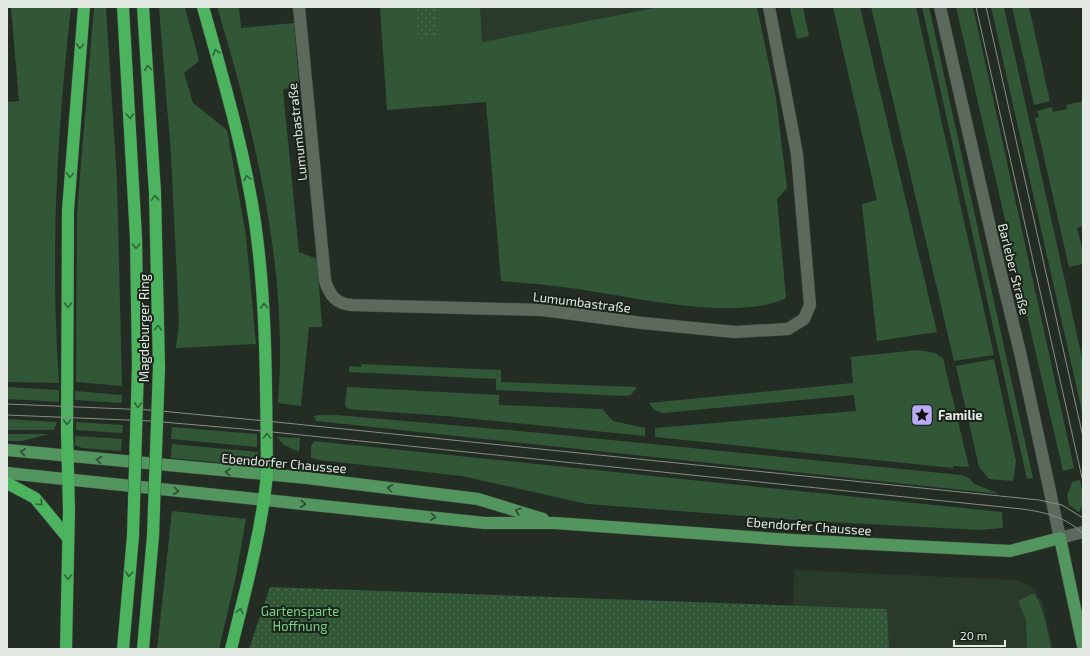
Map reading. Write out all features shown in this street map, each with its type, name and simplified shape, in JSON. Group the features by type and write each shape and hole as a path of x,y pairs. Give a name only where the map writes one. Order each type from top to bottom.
{"highway":[{"path":"66,649 68,538 68,210 84,7"},
{"name":"Magdeburger Ring","path":"123,7 136,238 138,366 132,536 123,649"},
{"name":"Magdeburger Ring","path":"143,7 155,193 159,367 153,536 143,649"},
{"path":"203,7 233,115 255,221 265,323 267,475 265,500 253,558 231,649"},
{"path":"7,483 35,498 68,538"}],"main road":[{"name":"Ebendorfer Chaussee","path":"7,450 67,457 307,478 478,499 555,522"},
{"name":"Ebendorfer Chaussee","path":"7,473 68,478 265,500 485,522 555,522 791,540 1010,551 1060,538"},
{"path":"1060,538 1083,646"}],"street":[{"name":"Lumumbastraße","path":"299,7 325,280 331,296 336,300 344,304 352,305 555,311 642,323 735,332 788,329 795,326 804,318 810,306 797,154 769,7"},
{"name":"Barleber Straße","path":"940,7 994,246 1022,359 1060,538"},
{"path":"1060,538 1083,532"}],"shaded area":[{"path":"480,7 659,7 481,42"},
{"path":"794,570 1018,580 1032,588 1043,604 1053,649 889,649 887,609 793,606"}],"green space":[{"path":"11,7 71,7 62,101 56,195 55,289 59,383 7,382 7,102 19,101"},
{"path":"94,7 106,7 117,181 122,386 76,382 77,212"},
{"path":"159,7 185,7 199,61 184,73 193,103 227,130 246,235 256,344 176,348 179,322 171,155"},
{"path":"217,7 239,7 241,28 294,23 299,84 283,90 299,252 317,259 322,327 309,327 301,406 278,403 280,353 274,253 256,153 244,103"},
{"path":"380,7 480,7 482,42 659,7 757,7 776,98 787,188 777,199 786,298 764,305 739,308 710,308 650,301 570,288 501,281 486,102 387,110"},
{"path":"415,7 435,7 438,36 418,38"},
{"path":"791,7 808,7 803,8 809,36 797,39 790,9"},
{"path":"833,7 860,7 937,332 877,341 862,204 877,200"},
{"path":"871,7 916,7 994,355 954,361"},
{"path":"922,7 929,7 1033,478 1027,479"},
{"path":"956,7 973,7 1074,468 1063,471"},
{"path":"991,7 1004,7 1083,362 1083,416"},
{"path":"1012,7 1029,7 1050,101 1034,105"},
{"path":"1083,101 1083,226 1077,228 1083,252 1083,264 1069,267 1035,118 1039,117 1037,111 1052,107 1053,112 1067,109 1066,105"},
{"path":"918,350 935,353 943,358 969,467 953,466 953,468 655,437 655,428 856,411 854,395 663,413 654,410 649,403 853,383 851,357"},
{"path":"994,359 1016,461 1013,481 989,479 979,467 956,366"},
{"path":"361,364 501,370 501,382 637,387 631,395 626,396 496,390 496,379 349,372 349,366 361,367"},
{"path":"7,387 59,390 59,402 7,399"},
{"path":"347,387 499,395 499,405 602,409 613,421 645,428 645,436 445,416 348,409 345,405"},
{"path":"75,391 122,395 122,403 75,400"},
{"path":"337,415 541,433 961,475 969,478 974,484 1000,494 316,421 314,416"},
{"path":"7,419 57,422 54,430 7,430"},
{"path":"76,422 123,425 122,433 76,430"},
{"path":"172,427 257,434 257,447 171,439"},
{"path":"7,434 49,434 22,441 8,441"},
{"path":"75,436 122,439 121,451 82,448 75,445"},
{"path":"277,437 300,438 299,452 284,445"},
{"path":"314,441 1002,512 1003,528 980,530 810,521 587,504 462,476 319,460 311,458 311,446"},
{"path":"172,444 258,452 258,458 252,463 244,465 171,458"},
{"path":"1080,480 1083,500 1079,512 1069,505 1067,496 1072,482"},
{"path":"172,511 246,519 236,576 219,649 157,649"},
{"name":"Gartensparte Hoffnung","path":"270,587 887,609 889,649 249,649"},
{"path":"1034,593 1041,606 1051,649 1027,649 1026,620 1018,601"}],"tram line":[{"path":"976,7 1083,482"},
{"path":"986,7 1083,437"},
{"path":"7,404 150,410 1039,500 1062,505 1083,518"},
{"path":"7,415 151,421 243,429 1022,509 1055,516 1070,523 1083,534"}],"place":[{"name":"Familie","path":"922,415"}]}
